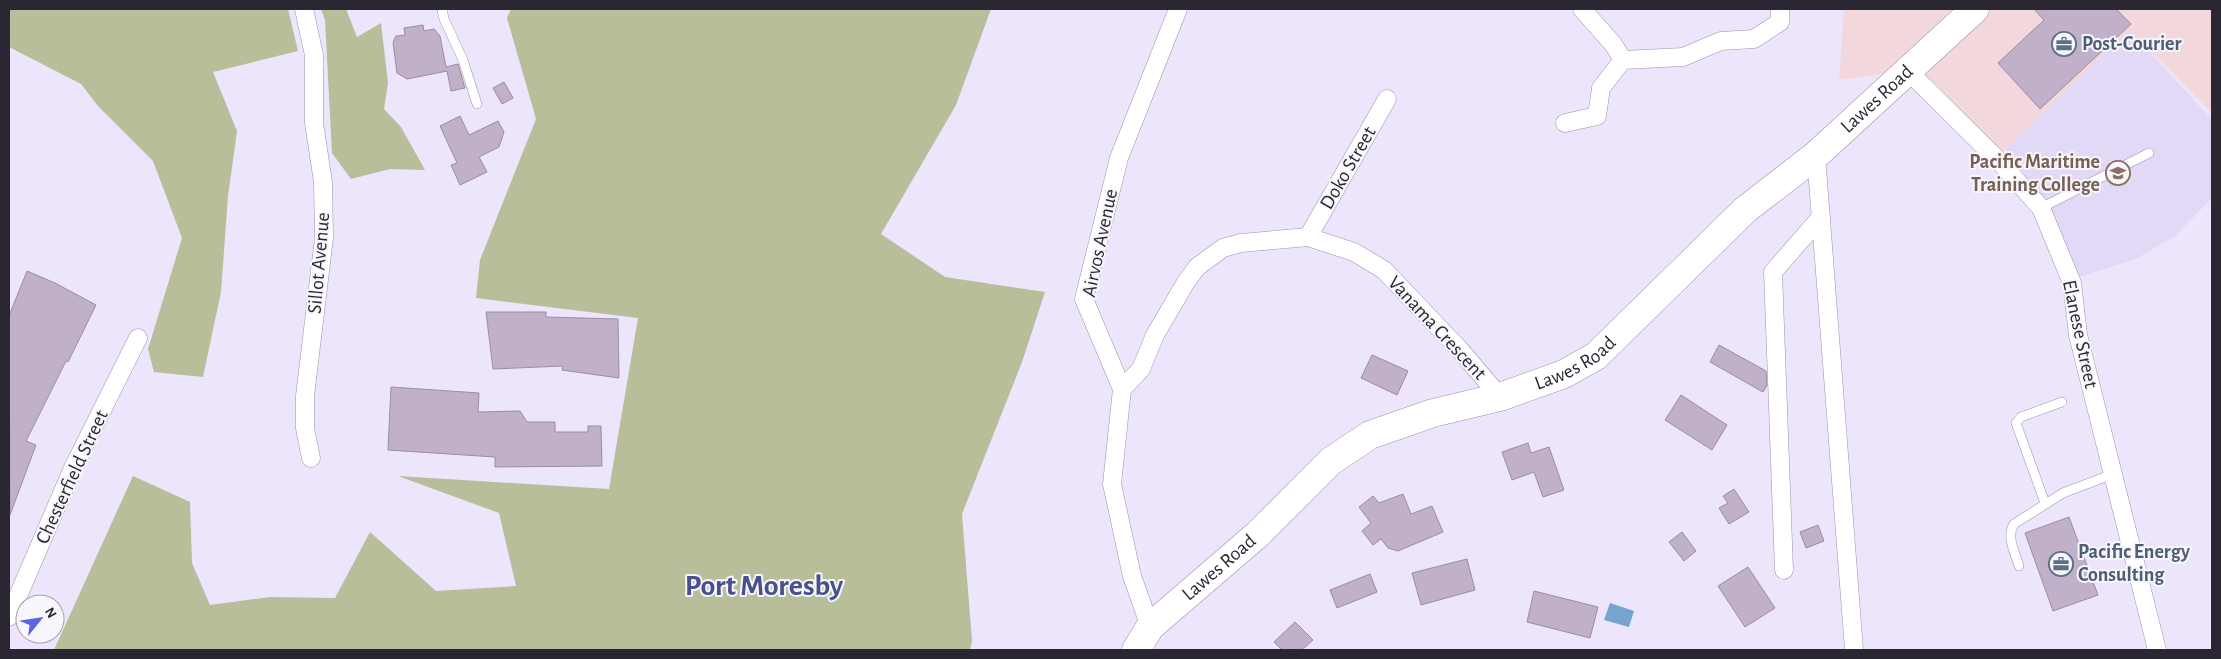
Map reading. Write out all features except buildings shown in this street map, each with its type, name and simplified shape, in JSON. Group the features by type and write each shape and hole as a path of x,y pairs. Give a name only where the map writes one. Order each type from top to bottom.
{"main road":[{"name":"Lawes Road","path":"1136,650 1150,627 1258,534 1331,461 1370,435 1433,413 1500,397 1564,374 1596,356 1745,210 1816,155 1975,9"}],"street":[{"name":"Sillot Avenue","path":"304,9 314,55 314,123 323,182 324,238 304,396 305,428 311,458"},
{"name":"Airvos Avenue","path":"1150,627 1132,576 1112,484 1122,389 1084,299 1119,158 1178,9"},
{"path":"1582,9 1613,44 1623,60"},
{"path":"1565,123 1597,116 1601,88 1623,60 1683,57 1721,41 1754,39 1780,22 1780,9"},
{"name":"Elanese Street","path":"1907,70 2000,162 2041,208 2072,283 2078,335 2157,650"},
{"name":"Doko Street","path":"1308,237 1387,99"},
{"path":"1816,155 1854,650"},
{"path":"1784,570 1774,272 1821,217"},
{"name":"Vanama Crescent","path":"1122,389 1141,370 1155,335 1197,267 1223,248 1241,243 1308,237 1354,252 1384,270 1455,344 1500,397"},
{"name":"Chesterfield Street","path":"9,617 73,468 138,338"}],"lane":[{"path":"442,9 444,19 463,60 477,104"},
{"path":"2041,208 2149,153"},
{"path":"2045,503 2016,424 2021,417 2062,402"},
{"path":"2019,566 2010,537 2010,529 2014,524 2045,503 2064,493 2113,474"}],"shaded area":[{"path":"1844,9 2212,9 2212,113 2130,30 2005,149 1986,161 1947,119 1907,70 1839,80"},
{"name":"Pacific Maritime Training College","path":"2130,30 2212,120 2212,198 2176,235 2136,259 2075,278 2044,199 2005,149"}],"green space":[{"path":"9,9 288,9 298,51 213,72 237,131 228,196 221,292 203,377 154,372 148,349 182,238 153,161 98,106 81,84 9,47"},
{"path":"321,9 346,9 357,37 381,23 388,83 384,109 401,127 425,170 390,169 351,179 332,153 325,20"},
{"path":"511,9 991,9 956,105 881,234 945,277 1045,292 1022,362 962,514 972,641 970,650 54,650 57,644 65,644 65,626 133,476 190,502 192,563 210,605 270,597 335,598 370,532 436,591 516,586 499,513 398,476 609,489 638,318 476,298 480,260 536,119 507,18"}],"water":[{"path":"1610,603 1634,611 1629,627 1604,620"}],"place":[{"name":"Post-Courier","path":"2064,44"},
{"name":"Pacific Maritime Training College","path":"2118,173"},
{"name":"Pacific Energy Consulting","path":"2061,564"}],"district":[{"name":"Port Moresby","path":"764,586"}]}
